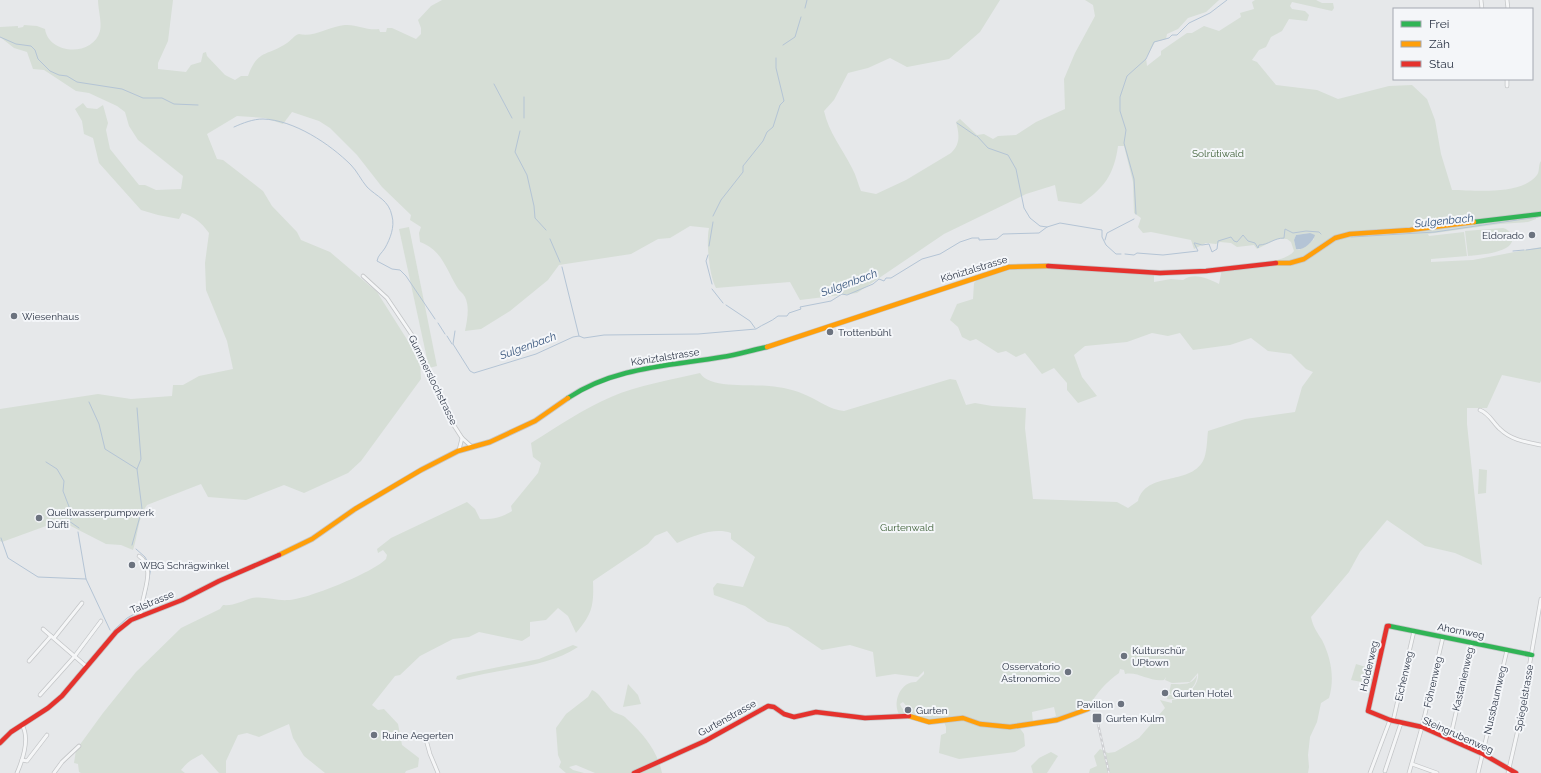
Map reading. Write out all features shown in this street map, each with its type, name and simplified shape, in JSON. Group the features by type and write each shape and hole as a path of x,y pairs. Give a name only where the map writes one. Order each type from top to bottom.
{"street":[{"path":"1507,80 1507,86"},
{"name":"Köniztalstrasse","path":"340,519 388,489 458,451 490,442 535,421 577,392 608,377 640,370 724,357 767,347 923,294 1009,267 1033,265 1160,273 1206,271 1268,262 1290,263 1304,259 1335,238 1350,234 1410,230 1541,214"},
{"name":"Gummerslochstrasse","path":"363,276 387,298 414,338 450,418 462,438 472,447"},
{"path":"1480,410 1488,415 1500,430 1510,437 1541,445"},
{"path":"458,451 462,438"},
{"name":"Talstrasse","path":"0,743 10,732 54,704 121,627 141,612 182,600 219,581 292,550 312,539 340,519"},
{"path":"139,556 145,561 148,572 141,612"},
{"name":"Spiegelstrasse","path":"1509,771 1532,655 1541,599"},
{"path":"29,661 82,603"},
{"path":"40,695 74,656 101,621"},
{"name":"Ahornweg","path":"1388,626 1532,655"},
{"name":"Holderweg","path":"1368,710 1388,626"},
{"path":"43,629 87,667"},
{"name":"Eichenweg","path":"1370,773 1391,720 1414,631"},
{"name":"Föhrenweg","path":"1409,773 1422,727 1443,636"},
{"name":"Kastanienweg","path":"1450,739 1472,642"},
{"name":"Nussbaumweg","path":"1478,773 1507,650"},
{"name":"Gurtenstrasse","path":"634,773 705,742 768,706 774,707 791,717 800,717 816,712 865,718 906,715 929,722 964,718 980,724 1010,727 1057,720 1088,709"},
{"name":"Steingrubenweg","path":"1368,710 1391,720 1422,727 1482,754 1509,771 1516,773"},
{"path":"1385,771 1401,723"},
{"path":"18,773 22,760 26,735 22,725"},
{"path":"22,760 27,761 47,735"},
{"path":"425,736 430,754 438,773"},
{"path":"54,773 62,762 79,746"},
{"path":"1412,764 1437,773"}],"green space":[{"path":"98,0 173,0 168,41 158,63 158,69 186,72 191,65 201,62 203,53 206,52 207,56 225,75 235,80 241,76 248,76 255,61 259,57 289,42 299,34 304,35 339,26 354,25 370,29 379,29 380,32 386,32 387,28 392,28 416,39 421,34 421,28 418,20 431,6 442,0 1000,0 980,32 949,59 907,67 890,58 868,68 848,73 834,100 824,111 829,126 853,171 861,191 876,194 906,180 951,153 958,142 956,122 960,119 977,135 984,134 993,139 998,136 1016,135 1036,122 1065,109 1064,79 1075,53 1095,16 1093,5 1085,0 1219,0 1206,12 1188,18 1178,29 1167,34 1166,39 1155,42 1146,58 1147,66 1161,55 1161,51 1187,33 1192,33 1204,26 1219,31 1241,17 1240,13 1254,9 1252,2 1255,0 1316,0 1322,3 1333,3 1334,8 1332,11 1292,2 1290,6 1292,9 1305,11 1309,15 1307,21 1289,19 1282,31 1271,37 1266,47 1259,50 1252,60 1257,62 1276,85 1317,90 1338,99 1389,86 1412,85 1427,99 1435,120 1441,154 1452,190 1484,191 1509,189 1520,186 1530,182 1537,175 1541,161 1541,214 1536,215 1536,219 1528,222 1500,224 1428,234 1429,236 1464,232 1467,256 1431,259 1431,262 1473,260 1541,247 1541,381 1540,383 1502,375 1487,408 1467,408 1467,424 1482,565 1455,553 1425,546 1387,520 1360,552 1349,572 1311,617 1314,627 1328,654 1332,683 1329,698 1321,703 1317,722 1310,737 1308,773 1089,773 1090,769 1097,766 1094,756 1100,749 1108,753 1115,752 1139,738 1165,708 1160,700 1172,703 1172,700 1186,694 1194,687 1198,678 1198,673 1190,682 1172,683 1165,680 1166,677 1164,680 1153,679 1130,673 1125,674 1124,670 1120,669 1119,673 1102,688 1089,706 1084,706 1085,709 1050,720 1049,719 1056,716 1054,707 1032,712 1033,723 1009,725 982,723 970,719 934,722 914,715 903,702 900,704 901,706 909,714 899,714 897,709 897,698 899,693 906,685 916,682 924,674 924,671 918,677 895,674 876,677 873,652 850,645 822,650 788,627 768,622 745,606 714,595 713,588 717,583 743,587 755,557 731,539 731,533 724,531 711,532 697,535 677,543 667,531 655,536 648,544 593,581 591,609 586,620 576,633 568,616 558,608 546,620 530,622 530,636 522,641 479,632 469,637 453,639 420,656 400,675 395,676 372,705 378,710 384,709 398,724 402,745 419,758 418,767 406,771 405,773 325,773 304,756 293,738 289,724 259,737 247,733 238,735 226,761 226,773 219,773 202,754 191,760 181,770 185,773 81,773 79,772 78,764 74,763 76,750 136,672 181,628 220,609 223,605 234,604 252,598 284,600 297,599 354,578 386,559 387,555 383,550 378,553 377,549 391,538 467,502 475,509 480,519 501,516 512,511 511,506 538,473 541,463 533,457 531,443 590,407 632,389 700,373 712,382 721,384 769,386 789,389 830,407 844,411 950,379 956,380 966,405 975,403 992,406 1026,408 1025,428 1033,499 1117,502 1128,508 1138,501 1143,492 1150,486 1158,482 1188,474 1197,469 1204,458 1208,431 1245,419 1295,412 1302,387 1313,372 1306,369 1291,354 1268,351 1251,338 1230,345 1193,350 1180,333 1168,336 1152,333 1127,342 1085,346 1074,355 1082,377 1097,396 1078,403 1067,390 1067,383 1054,368 1042,374 1025,353 1016,357 1006,351 998,353 976,339 970,341 962,337 958,327 950,320 957,304 973,299 974,283 980,277 1024,265 1154,273 1154,282 1171,279 1183,280 1197,276 1219,284 1222,269 1250,266 1282,259 1294,251 1291,242 1287,239 1277,239 1257,249 1254,245 1237,247 1231,243 1220,242 1216,244 1206,243 1194,249 1191,240 1151,232 1143,233 1138,227 1141,218 1134,213 1133,182 1124,146 1118,146 1114,165 1107,180 1096,192 1081,204 1058,201 1055,185 1026,194 944,234 857,293 800,300 790,282 716,288 709,258 709,228 690,226 670,238 658,239 631,254 559,265 548,280 510,311 481,329 465,331 468,310 467,301 443,261 434,250 420,242 419,233 421,227 410,220 411,215 382,187 357,155 330,128 319,121 292,112 283,124 265,118 237,116 207,134 217,159 223,160 263,191 272,206 297,232 301,240 330,252 377,292 420,360 421,379 361,461 348,473 304,493 284,485 246,500 208,497 201,484 147,505 140,521 133,550 121,545 106,544 65,523 61,523 50,529 46,526 2,542 0,541 0,409 98,394 131,399 172,396 173,385 183,385 199,376 233,369 227,341 206,290 205,263 209,233 197,220 191,216 182,213 179,219 141,210 99,163 93,138 84,134 82,121 75,109 83,103 87,108 97,109 103,105 108,123 106,130 110,149 139,185 145,185 156,190 181,189 183,176 138,140 129,126 125,112 117,106 89,93 76,91 44,70 33,69 27,52 14,48 0,37 0,27 18,26 18,28 23,27 24,25 37,26 45,29 48,38 54,44 71,50 81,49 96,39 100,31 101,24","holes":["1310,233 1314,239 1299,250 1296,249 1294,240 1296,235"]},
{"path":"409,227 437,366 429,368 399,229"},
{"path":"1503,228 1509,231 1512,236 1512,242 1509,246 1503,250 1488,254 1468,256 1465,231"},
{"path":"1479,469 1487,470 1486,493 1478,494"},
{"path":"573,645 578,647 551,660 459,680 456,679 457,676 464,674 539,659"},
{"path":"1356,664 1376,670 1373,684 1351,680"},
{"path":"1197,675 1194,685 1187,693 1177,698 1167,699 1168,695 1172,695 1169,693 1171,684 1189,683 1195,679"},
{"path":"628,684 638,695 641,704 623,707"},
{"path":"592,690 600,696 611,710 625,717 639,730 653,750 662,773 595,773 576,765 569,767 573,770 584,773 566,773 559,767 561,762 558,755 556,728 566,714 588,697"},
{"path":"964,720 1019,727 1024,734 1025,746 1015,752 959,759 939,753 941,735 946,733 944,722"},
{"path":"1051,752 1058,756 1047,773 1033,773 1031,766 1039,758"}],"water":[{"path":"1310,233 1315,235 1310,243 1302,249 1296,249 1294,240 1296,235"}],"waterway":[{"path":"805,8 807,0"},
{"path":"1136,214 1134,179 1124,143 1126,130 1120,111 1120,97 1127,76 1146,59 1154,42 1169,38 1172,35 1177,35 1189,23 1210,13 1227,0"},
{"path":"783,45 795,37 801,17"},
{"path":"0,37 16,44 31,46 35,50 38,59 50,71 59,75 67,76 77,82 122,89 143,98 162,98 174,104 198,105"},
{"path":"713,216 721,200 743,172 743,166 763,141 767,132 773,127 780,105 784,101 776,68 776,58"},
{"path":"494,84 512,118"},
{"path":"524,97 524,118"},
{"path":"234,127 259,119 275,120 299,128 311,134 333,149 351,165 367,187 385,202 392,216 393,224 390,237 377,261 392,269 400,270 406,276 435,319"},
{"path":"957,123 976,136"},
{"path":"520,131 515,152 527,175 534,206 535,218 546,230"},
{"path":"977,136 988,148 1008,155 1016,169 1024,208 1030,218 1040,226 1047,227"},
{"name":"Sulgenbach","path":"1351,237 1435,232 1538,217"},
{"path":"1105,240 1107,233 1134,219"},
{"path":"709,246 713,222"},
{"name":"Sulgenbach","path":"455,331 453,344 470,371 474,373 536,354 573,337 579,336 584,338 604,335 698,334 756,329 778,316 787,316 789,313 801,309 800,307 831,301 842,294 847,295 873,284 879,279 884,281 886,278 891,278 922,259 940,254 960,242 972,238 979,238 979,240 997,239 1003,234 1039,233 1047,227 1060,223 1102,230 1102,237 1106,245 1116,254 1121,254"},
{"name":"Sulgenbach","path":"1125,254 1134,255 1137,253 1163,255 1198,251 1194,243 1202,245 1209,244 1212,252 1217,249 1218,241 1231,237 1237,242 1243,235 1248,241 1255,243 1258,248 1259,245 1284,238 1285,229 1293,233 1306,231 1319,232 1321,234"},
{"path":"550,239 560,262"},
{"path":"1526,250 1541,248"},
{"path":"1513,251 1524,250"},
{"path":"708,255 706,261 712,284"},
{"path":"562,267 579,336"},
{"path":"712,289 723,303"},
{"path":"726,305 750,321 755,328"},
{"path":"438,323 445,334"},
{"path":"447,336 452,344"},
{"path":"89,402 99,424 105,449 137,469"},
{"path":"132,545 142,509 137,469 141,459 137,408"},
{"path":"46,462 57,469 64,481 63,491 73,517 69,521 79,528"},
{"path":"78,532 86,579 110,630"},
{"path":"1,538 8,558 38,577 86,579"},
{"path":"136,549 145,557 151,568 143,609"},
{"path":"114,630 127,618 140,611"}],"railway":[{"path":"1098,724 1109,773"}],"traffic: fast":[{"path":"1474,222 1541,214"},
{"path":"568,398 604,380 642,369 728,356 767,347"},
{"path":"1389,626 1532,655"}],"traffic: slow":[{"path":"1276,263 1290,263 1304,259 1335,238 1350,234 1410,230 1474,222"},
{"path":"767,347 1009,267 1048,266"},
{"path":"279,555 312,539 355,509 421,470 458,451 490,442 535,421 568,398"},
{"path":"909,716 929,722 963,718 980,724 1010,727 1057,720 1088,709"}],"traffic: jam":[{"path":"1048,266 1160,273 1206,271 1276,263"},
{"path":"0,743 11,732 48,708 62,696 116,632 131,620 182,600 219,581 279,555"},
{"path":"1389,626 1387,626 1368,711 1390,720 1422,727 1483,754 1516,773"},
{"path":"634,773 705,741 768,706 774,707 784,714 794,717 816,712 865,718 909,716"}],"place":[{"name":"Eldorado","path":"1532,235"},
{"name":"Wiesenhaus","path":"14,316"},
{"name":"Trottenbühl","path":"830,332"},
{"name":"Quellwasserpumpwerk Düfti","path":"39,518"},
{"name":"WBG Schrägwinkel","path":"132,565"},
{"name":"Kulturschür UPtown","path":"1124,656"},
{"name":"Osservatorio Astronomico","path":"1068,672"},
{"name":"Gurten Hotel","path":"1165,693"},
{"name":"Pavillon","path":"1121,704"},
{"name":"Gurten","path":"908,710"},
{"name":"Gurten Kulm","path":"1097,718"},
{"name":"Ruine Aegerten","path":"374,735"}],"park label":[{"name":"Solrütiwald","path":"1218,153"},
{"name":"Gurtenwald","path":"907,527"}]}
